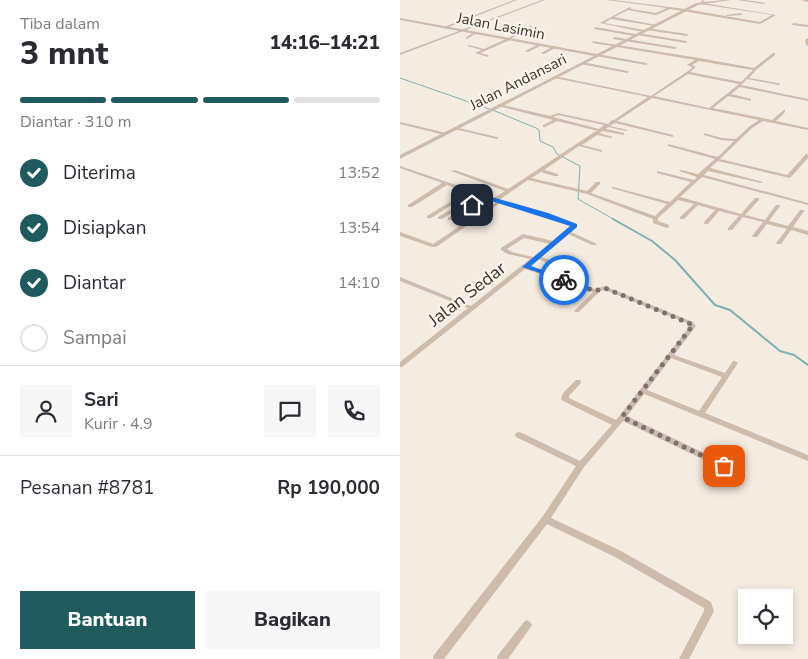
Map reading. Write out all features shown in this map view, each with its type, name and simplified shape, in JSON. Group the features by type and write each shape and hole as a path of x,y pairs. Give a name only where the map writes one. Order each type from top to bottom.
{"street":[{"path":"445,27 516,0"},
{"path":"400,54 544,0"},
{"path":"608,0 684,10 760,24 775,15 703,1"},
{"name":"Jalan Andansari","path":"400,157 684,10 703,1 730,0"},
{"path":"738,0 764,3"},
{"path":"802,0 808,1"},
{"path":"638,4 600,23 687,35"},
{"path":"628,9 656,14 671,8"},
{"path":"717,17 722,14 741,14"},
{"path":"612,18 655,25"},
{"name":"Jalan Lasimin","path":"400,19 597,55"},
{"path":"793,24 807,26"},
{"path":"487,56 477,53 532,27 537,28"},
{"path":"595,28 680,44"},
{"path":"466,38 476,33"},
{"path":"520,33 535,36"},
{"path":"635,35 686,42"},
{"path":"614,38 675,48"},
{"path":"807,40 808,45"},
{"path":"593,42 699,58 754,69"},
{"path":"527,51 540,45"},
{"path":"470,46 484,49"},
{"path":"543,53 555,47"},
{"path":"710,109 728,96 754,69 774,54"},
{"path":"597,55 646,64"},
{"path":"400,234 434,246 540,170 688,73 694,67 689,65 699,58"},
{"path":"582,62 627,72"},
{"path":"688,73 808,100"},
{"path":"555,77 808,129"},
{"path":"746,78 778,84"},
{"path":"728,96 750,100"},
{"path":"497,107 557,119 599,131 611,137"},
{"path":"773,122 784,111"},
{"path":"551,118 558,114 607,125 625,132 599,131"},
{"path":"544,126 557,119"},
{"path":"656,218 738,140 762,120"},
{"path":"613,121 672,136"},
{"path":"400,123 446,134"},
{"path":"455,128 497,138"},
{"path":"704,134 721,139 738,140"},
{"path":"578,145 601,151"},
{"path":"669,145 788,177 808,154"},
{"path":"735,175 745,166"},
{"path":"400,167 497,201"},
{"path":"707,169 761,182"},
{"path":"540,170 556,175"},
{"path":"453,171 508,192"},
{"path":"681,171 808,204"},
{"path":"659,172 694,181"},
{"path":"528,179 585,193 656,218"},
{"path":"585,193 598,183"},
{"path":"410,206 446,184"},
{"path":"613,188 670,204"},
{"path":"429,217 469,192"},
{"path":"440,218 478,195"},
{"path":"450,219 485,197"},
{"path":"677,198 808,233"},
{"path":"730,229 758,199"},
{"name":"Jalan Sedar","path":"400,365 526,267 575,226 546,214 497,201"},
{"path":"682,218 697,204"},
{"path":"755,236 778,206"},
{"path":"706,224 718,209"},
{"path":"780,244 802,211"},
{"path":"656,218 655,222 668,226"},
{"path":"568,232 594,244"},
{"path":"554,243 523,236 503,249 510,253 554,264"},
{"path":"526,267 597,291"},
{"path":"400,279 472,308"},
{"path":"438,659 546,519 582,465 671,356 693,325 605,288 597,291 577,311"},
{"path":"671,356 726,376"},
{"path":"700,414 735,363"},
{"path":"578,382 565,395 565,399 617,424"},
{"path":"642,391 805,456"},
{"path":"622,417 724,466"},
{"path":"519,435 582,465"},
{"path":"546,519 618,554 708,604 709,611 684,659"},
{"path":"502,659 527,625"}],"waterway":[{"path":"400,78 495,111 536,128 539,130 540,141 553,147 557,154 580,166 578,199 615,220"},
{"path":"613,219 652,241 675,260 715,305 730,310 780,351 794,355 808,365"}],"way so far":[{"path":"564,280 595,291 605,288 693,325 622,417 724,466"}],"route":[{"path":"472,205 485,197 546,214 575,226 526,267 564,280"}]}
